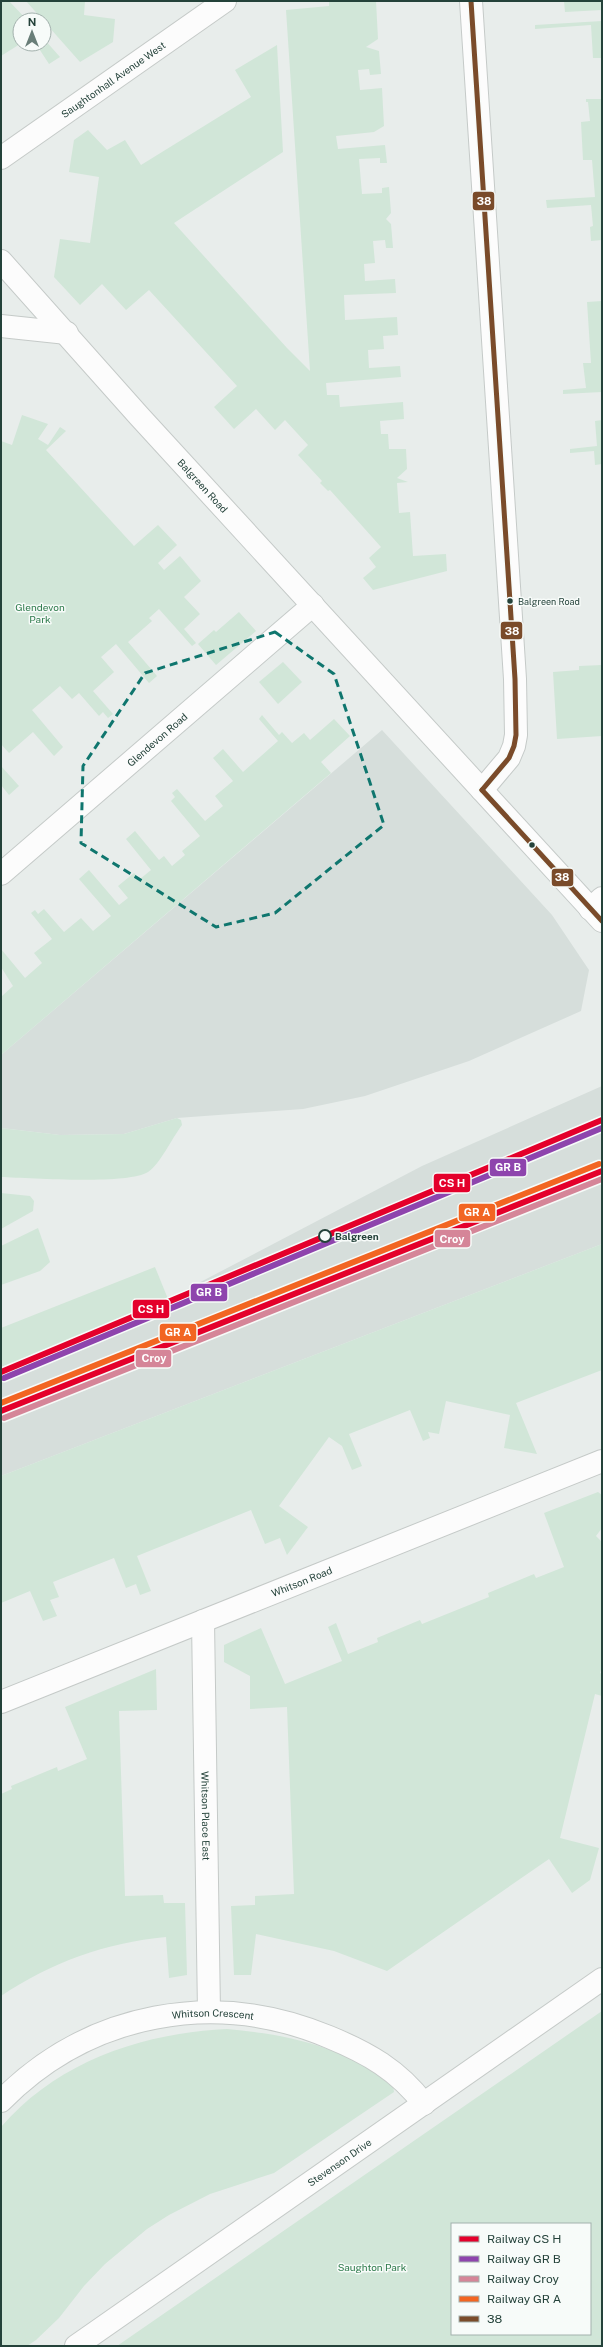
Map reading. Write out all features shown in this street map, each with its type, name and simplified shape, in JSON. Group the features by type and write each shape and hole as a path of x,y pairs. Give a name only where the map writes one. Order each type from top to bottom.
{"street":[{"path":"471,1 515,679 516,719 514,746 510,758 482,790"},
{"name":"Saughtonhall Avenue West","path":"1,158 222,2"},
{"name":"Balgreen Road","path":"1,261 67,333 139,416 482,790 598,909"},
{"path":"1,326 67,333"},
{"name":"Glendevon Road","path":"1,874 313,605"},
{"name":"Whitson Road","path":"1,1702 602,1461"},
{"name":"Whitson Place East","path":"203,1621 209,2012"},
{"name":"Stevenson Drive","path":"76,2346 602,1979"},
{"name":"Whitson Crescent","path":"1,2101 38,2068 72,2047 107,2030 152,2018 209,2012 242,2014 274,2019 309,2028 342,2042 393,2071 408,2083 424,2104"}],"highlighted area":[{"path":"275,632 334,674 384,825 275,913 216,927 81,843 83,766 145,673"}],"shaded area":[{"path":"382,730 552,915 589,970 581,1011 469,1061 365,1096 303,1109 177,1118 124,1134 60,1135 1,1128 1,1055"},
{"path":"602,1086 602,1244 1,1476 1,1369 168,1299 422,1166"}],"green space":[{"path":"1,1 9,1 19,12 12,12 12,49 1,56"},
{"path":"26,1 85,1 84,15 115,19 113,42 80,62 52,30 52,12 36,12"},
{"path":"329,1 376,1 378,39 366,47 379,51 381,74 370,75 369,69 358,70 360,90 382,88 384,126 374,132 336,136 338,149 385,145 387,163 380,163 380,158 359,159 362,194 382,193 382,188 389,187 391,213 386,219 391,224 393,248 386,248 385,240 373,241 375,263 364,264 365,281 395,279 396,293 344,295 345,320 397,317 398,335 383,336 384,349 368,350 369,368 400,366 401,377 326,383 327,395 339,395 340,407 403,402 404,419 380,421 381,434 388,434 389,449 406,449 407,469 397,478 408,482 397,483 399,513 410,512 413,556 446,554 447,571 373,590 363,578 376,567 369,558 381,547 330,490 328,491 320,483 322,481 298,455 308,445 285,420 275,430 256,409 234,429 214,407 237,386 149,290 126,310 102,284 80,305 54,277 60,239 90,243 99,177 69,172 74,140 88,130 107,150 125,140 141,165 251,97 235,70 277,45 283,152 174,223 287,348 310,371 286,10 329,6"},
{"path":"564,1 602,1 602,10 565,12"},
{"path":"602,21 602,58 593,58 591,25 535,29 535,25"},
{"path":"52,48 60,57 49,64 41,52 52,52"},
{"path":"586,99 602,99 602,240 591,241 590,227 593,226 591,205 547,208 546,200 595,197 592,160 583,160 581,122 590,121 588,102 586,102"},
{"path":"602,301 602,392 563,394 563,390 586,388 583,363 591,363 587,302"},
{"name":"Glendevon Park","path":"22,415 48,424 38,439 48,445 60,427 66,431 46,450 134,546 158,525 177,545 158,563 164,570 180,556 201,581 184,597 200,614 184,629 196,643 192,646 159,609 149,618 152,621 128,642 157,676 149,683 116,644 101,657 114,672 93,691 113,714 108,718 103,712 99,716 79,693 72,699 60,686 32,710 63,747 54,756 33,732 9,753 1,744 1,441 12,445"},
{"path":"602,420 602,464 595,465 594,451 570,453 570,449 597,446 595,421"},
{"path":"239,612 256,631 216,665 198,644 214,630 216,632"},
{"path":"283,662 302,682 278,704 259,682"},
{"path":"602,665 602,736 557,739 553,672 579,670 579,666"},
{"path":"262,715 279,735 282,732 292,743 304,733 310,740 334,719 350,736 321,762 331,773 1,1055 1,997 13,986 1,967 1,949 25,978 42,963 34,953 52,939 31,913 35,910 38,914 44,909 64,932 81,918 93,931 111,916 79,879 89,870 119,905 128,898 118,886 134,873 140,879 151,870 126,839 135,831 159,860 164,856 172,866 185,855 182,851 200,836 171,801 175,797 172,793 177,789 205,821 223,806 215,796 233,781 213,758 223,749 243,772 278,741 259,719"},
{"path":"1,766 19,786 9,795 1,785"},
{"path":"177,1118 181,1120 182,1125 162,1157 148,1172 137,1176 100,1180 1,1177 1,1128 60,1135 124,1134"},
{"path":"1,1193 30,1196 34,1201 33,1211 1,1229"},
{"path":"38,1228 50,1262 40,1271 1,1285 1,1246"},
{"path":"602,1244 602,1370 516,1403 537,1454 504,1448 510,1415 446,1401 439,1434 428,1432 430,1438 423,1441 410,1410 349,1434 362,1466 352,1470 342,1446 329,1437 279,1506 308,1527 287,1555 280,1538 265,1544 251,1510 137,1556 151,1591 140,1595 136,1584 126,1588 114,1558 53,1582 59,1597 50,1600 57,1616 43,1621 30,1591 1,1603 1,1476"},
{"path":"155,1267 168,1299 1,1369 1,1328"},
{"path":"598,1492 602,1495 602,1528 596,1536 602,1542 602,1666 600,1673 602,1674 602,1696 595,1694 560,1838 599,1848 590,1880 572,1893 549,1859 387,1971 334,1951 256,1934 251,1975 234,1975 231,1906 255,1905 255,1896 294,1894 287,1707 250,1709 250,1676 224,1662 224,1645 261,1628 285,1684 342,1661 328,1627 336,1623 348,1654 378,1642 377,1638 420,1620 422,1624 489,1597 488,1593 534,1574 536,1578 564,1567 544,1513"},
{"path":"156,1669 157,1710 119,1711 125,1896 163,1895 164,1903 185,1903 187,1975 169,1978 166,1937 122,1944 100,1949 80,1956 40,1973 1,1996 1,1794 12,1789 11,1786 57,1767 58,1771 87,1759 65,1707"},
{"name":"Saughton Park","path":"602,2011 602,2346 117,2346"},
{"path":"227,2029 294,2039 335,2052 374,2072 393,2086 394,2092 274,2173 210,2194 169,2215 147,2229 105,2264 84,2286 59,2318 36,2340 27,2346 1,2346 1,2127 24,2104 49,2084 75,2068 104,2055 134,2044 164,2037"}],"transit line":[{"name":"38","path":"471,1 515,679 516,735 514,746 509,758 482,790"},
{"name":"38","path":"482,790 602,921"},
{"path":"1,1372 602,1120"},
{"path":"4,1378 602,1128"},
{"path":"1,1403 599,1164"},
{"path":"1,1411 602,1171"}],"rail line":[{"name":"Croy","path":"4,1418 602,1179"}],"place":[{"name":"Balgreen Road","path":"510,601"},
{"name":"Balgreen","path":"325,1236"}]}
